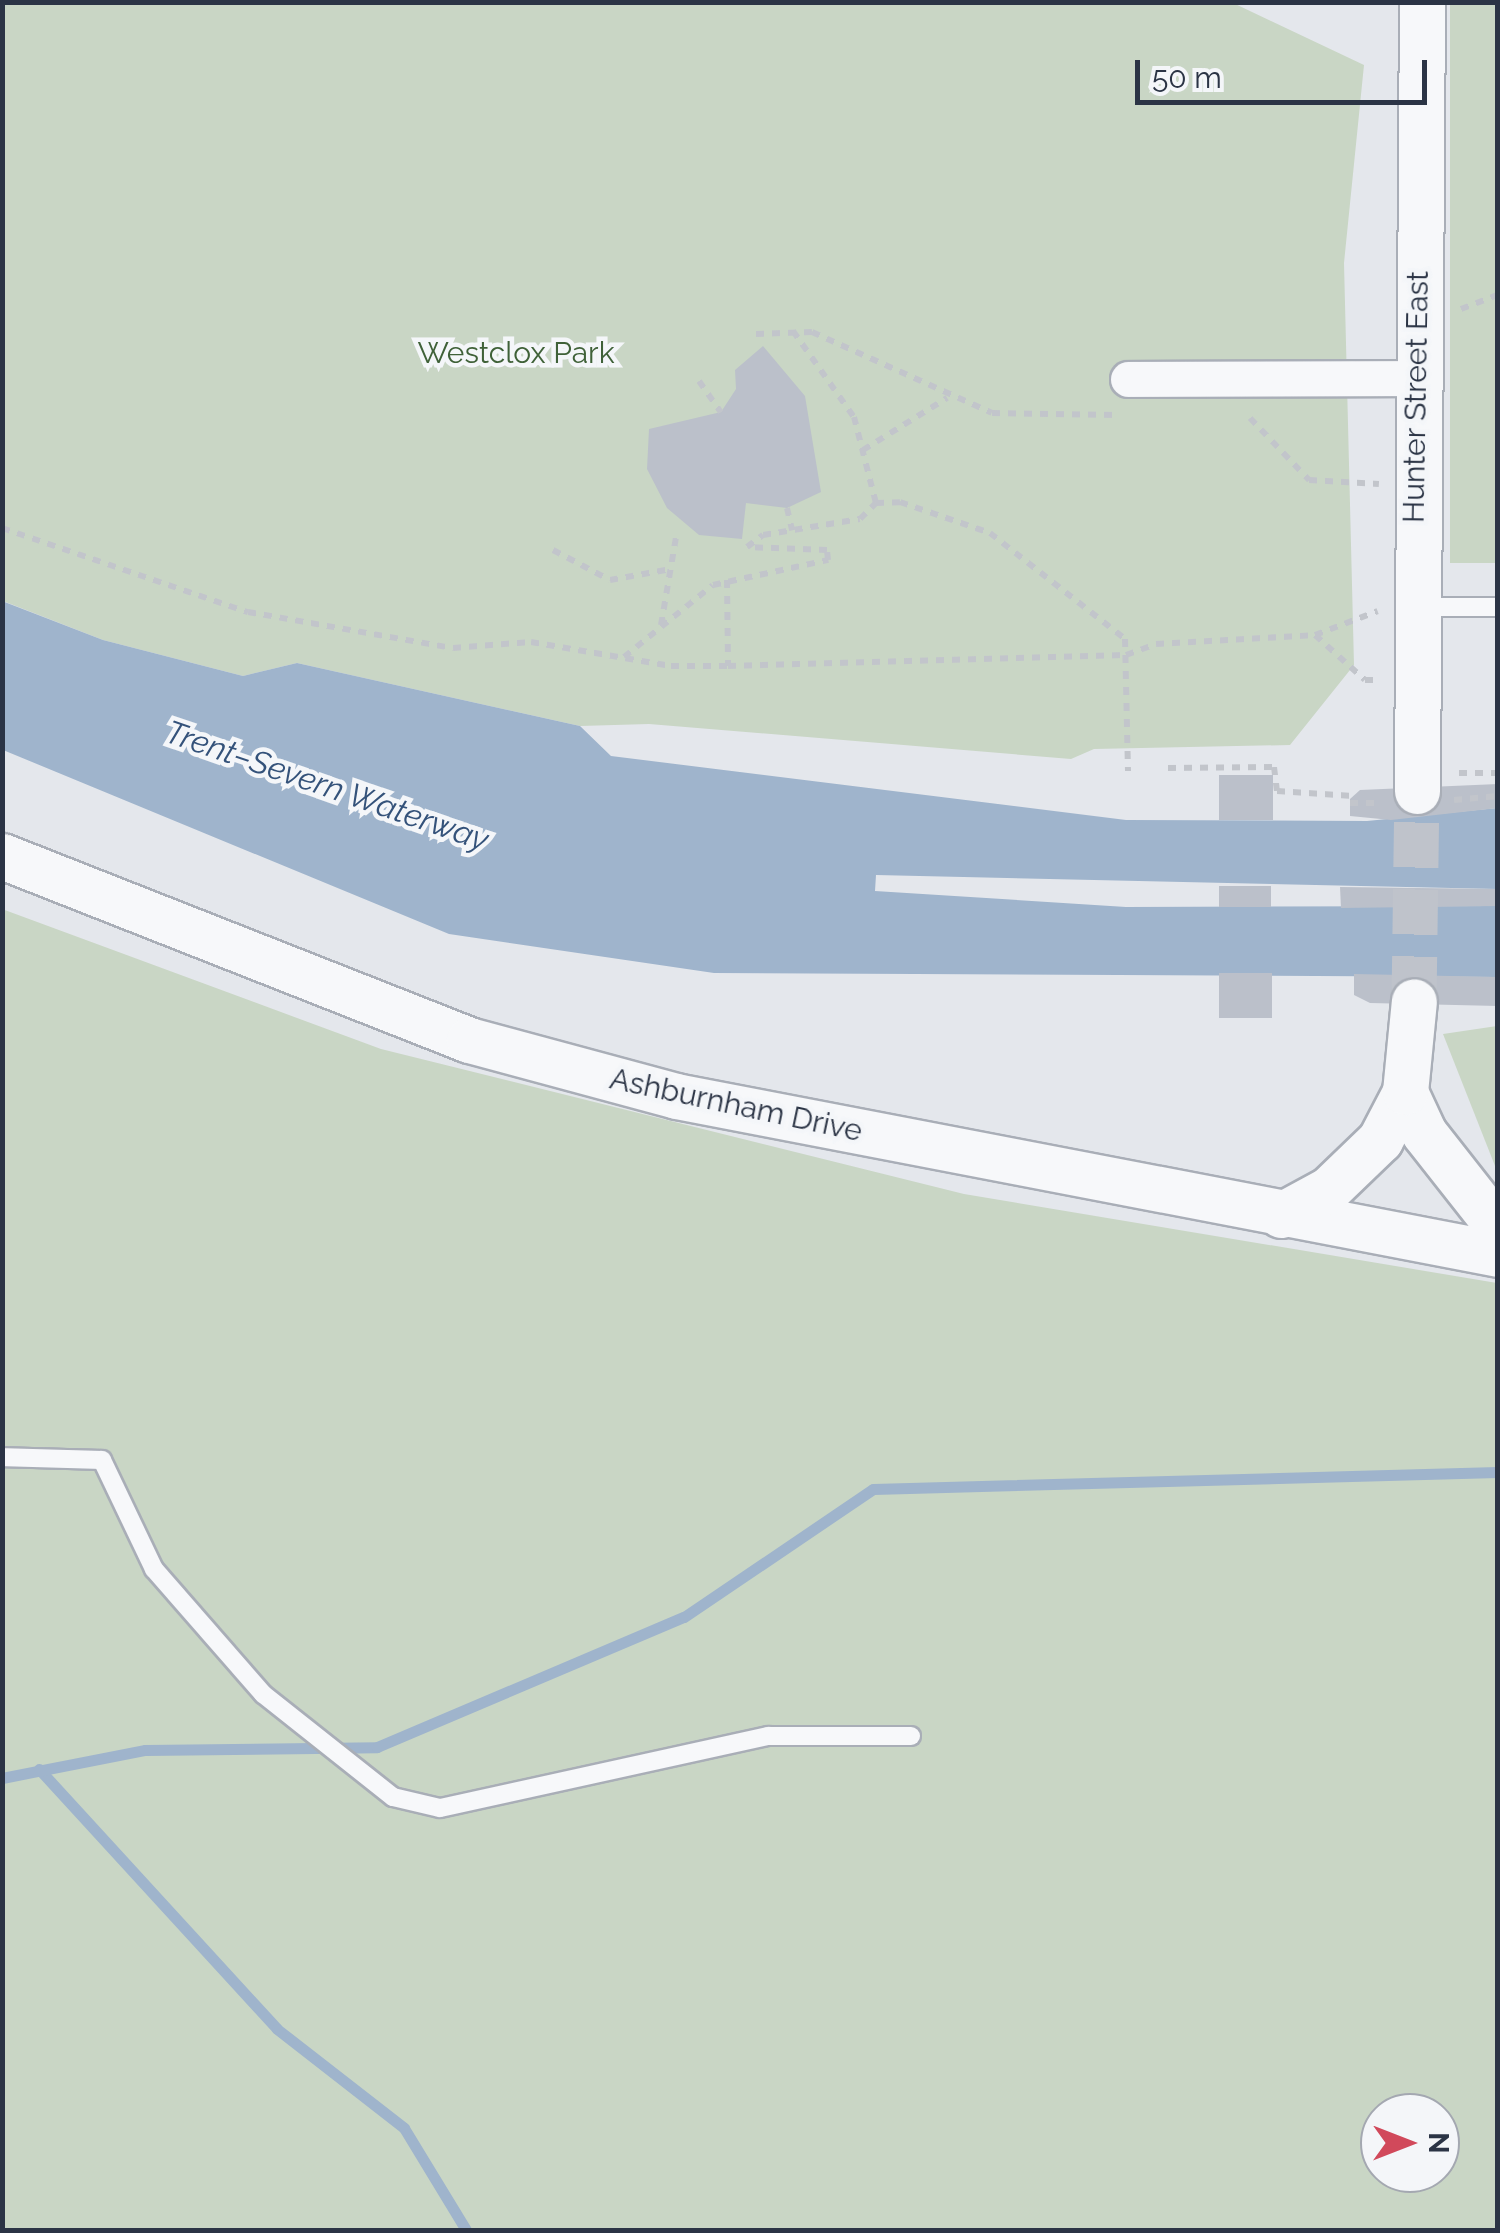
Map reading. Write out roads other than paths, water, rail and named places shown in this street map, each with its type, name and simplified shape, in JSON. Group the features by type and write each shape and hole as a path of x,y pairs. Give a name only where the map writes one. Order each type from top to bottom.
{"street":[{"name":"Hunter Street East","path":"1417,790 1413,680 1422,2"},
{"path":"1128,378 1416,378"},
{"name":"Ashburnham Drive","path":"2,856 469,1040 676,1096 1498,1254"},
{"path":"1281,1215 1354,1168 1405,1092 1414,1001"},
{"path":"1405,1092 1424,1133 1498,1227"}],"lane":[{"path":"1414,607 1498,607"},
{"path":"2,1457 102,1460 154,1568 263,1694 393,1798 440,1808 768,1736 912,1736"}],"water":[{"name":"Trent–Severn Waterway","path":"2,601 103,640 243,676 297,663 580,726 611,756 1126,820 1367,821 1497,808 1497,889 876,875 875,891 1126,907 1497,906 1497,977 714,973 449,934 3,750"}],"waterway":[{"path":"2,1778 145,1750 377,1747 684,1617 873,1489 1498,1472"},
{"path":"39,1769 277,2029 404,2128 466,2230"}],"tunnel":[{"path":"1414,1001 1417,791"}],"park label":[{"name":"Westclox Park","path":"516,353"}]}
